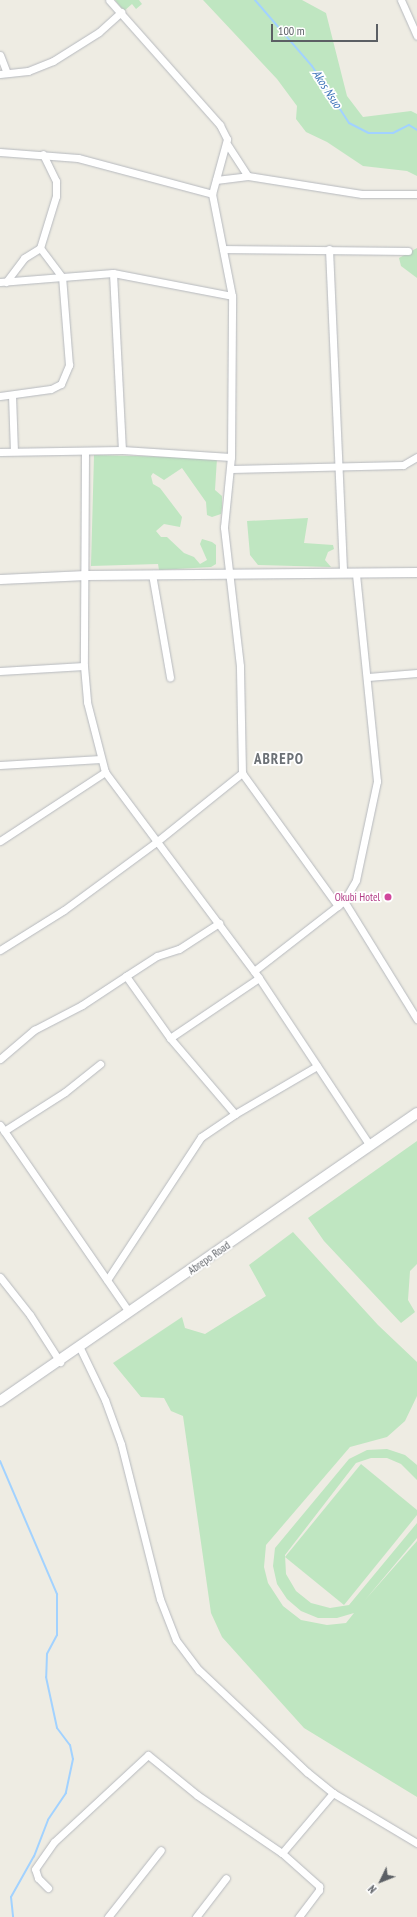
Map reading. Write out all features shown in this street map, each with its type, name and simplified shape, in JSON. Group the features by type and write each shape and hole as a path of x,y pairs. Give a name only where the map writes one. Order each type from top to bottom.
{"main road":[{"name":"Abrepo Road","path":"0,1401 60,1362 129,1312 417,1113"}],"street":[{"path":"109,0 220,125 227,144 248,176"},
{"path":"401,0 417,36"},
{"path":"0,55 4,74 28,71 53,61 99,32 121,12"},
{"path":"227,144 212,194 232,296 231,469 224,527 227,573 240,666 242,773 341,903 417,1019"},
{"path":"0,152 43,154 78,158 212,194"},
{"path":"3,282 19,262 40,248 56,196 56,181 43,154"},
{"path":"216,180 248,176 362,194 417,194"},
{"path":"0,396 12,396 51,389 61,384 66,377 69,365 62,277 40,248"},
{"path":"223,249 408,251"},
{"path":"329,249 337,467 343,572"},
{"path":"3,282 89,273 113,273 232,296"},
{"path":"113,273 122,450"},
{"path":"12,396 14,451"},
{"path":"0,452 122,450 231,457"},
{"path":"84,451 86,575 84,666 87,702 105,772 155,843 219,923 259,978 370,1146"},
{"path":"231,469 403,465 417,457"},
{"path":"0,579 86,575 417,572"},
{"path":"254,971 341,903 356,880 376,794 368,677 356,573"},
{"path":"152,574 170,677"},
{"path":"0,671 84,666"},
{"path":"368,677 417,673"},
{"path":"0,765 101,759"},
{"path":"0,841 105,772"},
{"path":"0,950 64,910 155,843 242,773"},
{"path":"0,1059 34,1030 82,1006 157,956 179,949 219,923"},
{"path":"126,976 170,1038 236,1114"},
{"path":"170,1038 259,978"},
{"path":"100,1064 65,1092 2,1128 129,1312"},
{"path":"107,1280 202,1137 236,1114 317,1066"},
{"path":"0,1278 30,1315 60,1362"},
{"path":"80,1348 105,1400 121,1444 159,1592 176,1640 199,1670 333,1793 417,1843"},
{"path":"48,1888 38,1878 35,1868 54,1842 148,1755 197,1795 282,1852 319,1886 319,1890 299,1917"},
{"path":"282,1852 333,1793"},
{"path":"108,1917 161,1850"},
{"path":"196,1917 226,1878"}],"green space":[{"path":"115,0 139,0 142,4 136,9 132,4 124,11"},
{"path":"203,0 302,0 326,13 347,96 363,117 411,111 417,114 417,176 407,171 363,166 327,142 306,132 296,119 297,106 277,79"},
{"path":"417,248 417,278 401,266 399,258"},
{"path":"94,455 217,458 215,490 222,496 222,508 221,514 212,517 207,515 206,502 182,468 164,480 153,473 151,476 153,484 160,488 182,517 180,527 164,524 156,531 161,537 167,537 184,553 194,557 200,564 207,560 200,544 202,539 212,542 216,545 216,564 211,567 159,570 158,564 91,566"},
{"path":"308,518 304,543 333,545 334,549 328,552 325,560 331,567 258,565 250,555 247,521"},
{"path":"417,1141 417,1264 410,1271 408,1300 415,1312 401,1323 324,1241 308,1218"},
{"path":"293,1232 378,1325 417,1362 417,1396 405,1421 387,1437 350,1447 266,1545 264,1567 268,1583 283,1606 301,1620 327,1625 346,1623 354,1613 337,1618 318,1618 301,1611 287,1599 277,1584 273,1566 275,1548 349,1459 367,1450 387,1449 405,1455 417,1465 417,1480 401,1464 387,1458 371,1458 356,1463 285,1555 286,1574 296,1591 311,1603 330,1608 349,1605 417,1523 417,1538 365,1600 417,1541 417,1797 304,1728 222,1637 211,1613 183,1416 171,1411 164,1398 141,1397 113,1363 182,1317 185,1328 205,1334 266,1296 249,1265"},
{"path":"361,1464 417,1510 417,1515 344,1605 285,1557"}],"waterway":[{"name":"Akos Nsuo","path":"255,0 312,66 349,123 369,133 393,133 409,125 417,130"},
{"path":"0,1461 57,1594 57,1635 47,1654 46,1677 57,1728 70,1745 73,1759 66,1793 48,1820 34,1856 11,1897 13,1917"}],"place":[{"name":"Okubi Hotel","path":"388,897"}],"district":[{"name":"ABREPO","path":"279,759"}]}
